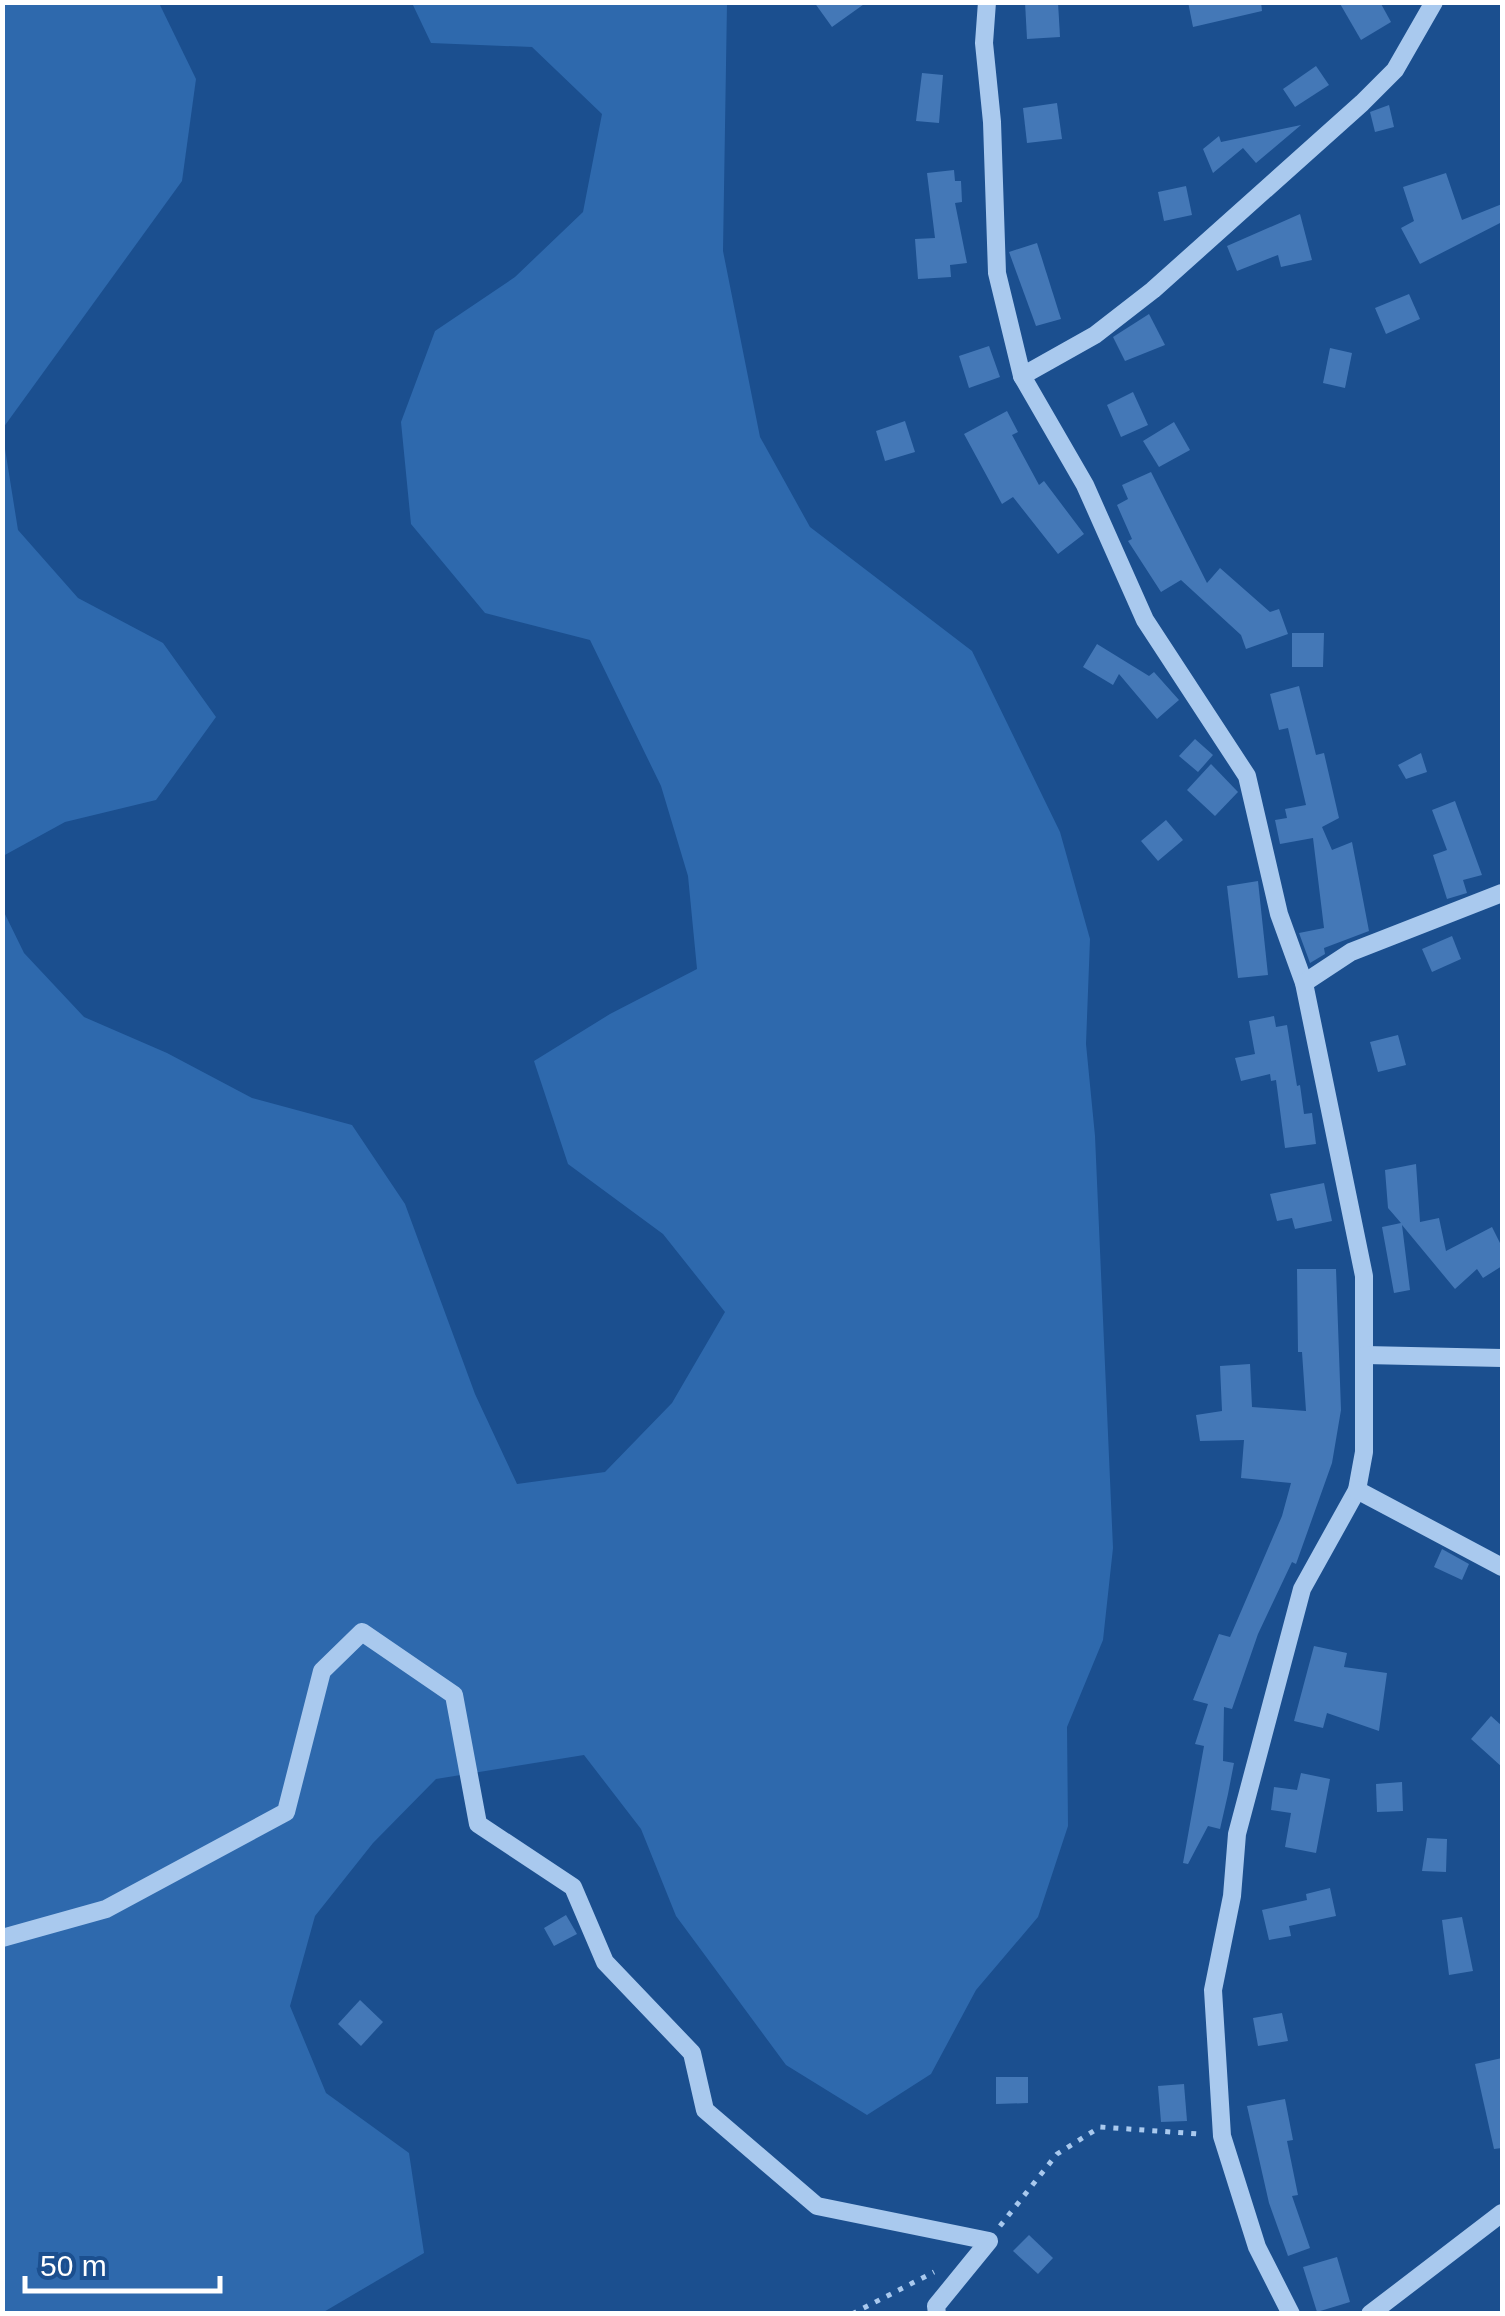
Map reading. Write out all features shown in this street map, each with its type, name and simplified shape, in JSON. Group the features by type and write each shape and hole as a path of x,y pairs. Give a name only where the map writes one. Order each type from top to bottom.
{"street":[{"path":"987,2 984,43 992,122 997,273 1022,376 1084,485 1145,620 1246,776 1279,914 1304,983 1364,1276 1364,1452 1356,1490 1302,1588 1237,1834 1232,1896 1213,1990 1222,2136 1256,2247 1291,2314"},
{"path":"1022,376 1095,335 1153,290 1348,116 1395,70 1434,2"},
{"path":"1304,983 1351,952 1502,893"},
{"path":"1365,1355 1502,1358"},
{"path":"1356,1490 1502,1566"},
{"path":"2,1938 106,1909 286,1812 322,1671 362,1632 454,1695 478,1824 573,1887 605,1962 692,2052 705,2110 817,2206 989,2241 936,2306 937,2314"},
{"path":"1370,2314 1502,2213"}],"path":[{"path":"989,2241 1057,2154 1100,2127 1222,2136"},
{"path":"852,2314 947,2266"}],"shaded area":[{"path":"3,2 159,3 196,79 182,181 3,428"},
{"path":"412,3 727,3 723,251 760,437 810,527 972,651 1060,832 1090,939 1086,1044 1095,1136 1113,1548 1103,1640 1067,1727 1068,1826 1038,1917 976,1990 931,2074 867,2115 786,2065 676,1916 641,1829 584,1755 436,1779 373,1843 315,1916 290,2006 326,2093 409,2153 424,2253 322,2313 3,2313 2,908 24,953 84,1017 167,1053 252,1098 352,1125 405,1204 475,1394 517,1484 605,1472 672,1403 725,1312 663,1234 568,1164 534,1061 610,1014 697,969 688,876 661,786 590,640 485,613 411,524 401,422 435,331 515,277 583,212 602,114 532,47 431,43"},
{"path":"2,430 18,530 78,598 163,643 216,717 156,800 65,822 3,856"}],"building":[{"path":"814,2 867,2 832,27"},
{"path":"1025,2 1058,2 1060,37 1027,39"},
{"path":"1188,2 1261,2 1262,11 1193,27"},
{"path":"1339,2 1380,2 1391,22 1361,40"},
{"path":"1316,66 1329,85 1295,107 1283,89"},
{"path":"922,73 943,75 939,123 916,121"},
{"path":"1057,103 1062,139 1027,143 1023,108"},
{"path":"1389,105 1394,127 1375,132 1370,112"},
{"path":"1301,125 1256,163 1243,148 1213,173 1203,149 1219,136 1221,142"},
{"path":"954,170 955,181 961,181 962,202 955,203 967,263 950,265 951,277 918,279 915,239 935,238 927,173"},
{"path":"1446,173 1462,220 1502,204 1502,222 1420,264 1401,228 1414,221 1403,187"},
{"path":"1186,186 1192,215 1164,221 1158,192"},
{"path":"1300,214 1312,260 1281,267 1278,255 1237,271 1227,246"},
{"path":"1037,243 1061,319 1036,326 1009,252"},
{"path":"1409,294 1420,319 1386,334 1375,308"},
{"path":"1149,314 1165,345 1125,361 1113,337"},
{"path":"989,346 1000,377 969,388 959,356"},
{"path":"1330,348 1352,353 1345,388 1323,383"},
{"path":"1133,392 1148,425 1121,437 1107,405"},
{"path":"1007,411 1018,432 1012,435 1039,485 1044,481 1084,534 1058,554 1013,497 1002,504 964,434"},
{"path":"905,421 915,452 885,461 876,431"},
{"path":"1174,422 1190,450 1159,467 1143,441"},
{"path":"1151,472 1207,583 1220,568 1270,612 1279,609 1288,634 1246,649 1241,635 1181,580 1161,592 1128,541 1132,539 1117,505 1128,499 1122,485"},
{"path":"1292,633 1324,633 1323,667 1292,667"},
{"path":"1097,644 1149,676 1154,672 1179,700 1157,719 1119,674 1113,685 1083,667"},
{"path":"1299,686 1316,755 1324,753 1339,818 1322,827 1332,850 1352,842 1369,931 1324,948 1325,954 1310,963 1299,933 1324,928 1313,838 1280,844 1275,820 1287,818 1285,809 1306,805 1288,728 1279,730 1270,694"},
{"path":"1195,739 1213,755 1198,772 1179,756"},
{"path":"1421,753 1427,772 1406,779 1398,765"},
{"path":"1211,764 1238,792 1215,816 1187,790"},
{"path":"1455,801 1482,875 1463,880 1467,893 1447,899 1433,855 1447,850 1432,810"},
{"path":"1166,820 1183,840 1158,861 1141,841"},
{"path":"1258,881 1268,975 1238,978 1227,886"},
{"path":"1452,936 1461,959 1432,972 1422,949"},
{"path":"1274,1016 1276,1027 1287,1025 1297,1086 1300,1085 1304,1114 1312,1113 1316,1144 1285,1148 1276,1080 1271,1081 1270,1074 1241,1081 1235,1058 1255,1054 1249,1021"},
{"path":"1398,1035 1406,1065 1378,1072 1370,1042"},
{"path":"1416,1164 1420,1222 1439,1218 1446,1251 1492,1227 1502,1247 1502,1266 1483,1278 1477,1269 1455,1289 1402,1225 1410,1290 1394,1293 1382,1227 1401,1223 1388,1208 1385,1170"},
{"path":"1324,1183 1332,1221 1295,1229 1292,1218 1277,1221 1270,1194"},
{"path":"1297,1269 1336,1269 1341,1410 1332,1463 1296,1564 1292,1562 1258,1634 1232,1709 1224,1707 1223,1761 1234,1763 1220,1829 1208,1826 1188,1864 1183,1863 1204,1746 1195,1744 1208,1704 1193,1700 1219,1634 1230,1637 1282,1516 1291,1483 1241,1478 1244,1440 1200,1441 1196,1415 1222,1411 1220,1366 1250,1364 1252,1407 1306,1411 1302,1352 1298,1352"},
{"path":"1442,1549 1469,1564 1462,1580 1434,1567"},
{"path":"1314,1646 1347,1653 1344,1667 1387,1673 1379,1731 1327,1713 1323,1728 1294,1721"},
{"path":"1491,1716 1502,1726 1502,1767 1471,1739"},
{"path":"1301,1773 1330,1779 1316,1853 1285,1847 1291,1813 1271,1810 1274,1787 1297,1790"},
{"path":"1402,1782 1403,1811 1377,1812 1376,1784"},
{"path":"1427,1838 1447,1839 1446,1872 1422,1871"},
{"path":"1330,1888 1336,1916 1289,1926 1291,1936 1269,1940 1262,1910 1307,1900 1306,1894"},
{"path":"566,1915 577,1934 554,1946 544,1928"},
{"path":"1462,1917 1473,1971 1449,1975 1442,1920"},
{"path":"360,2000 383,2022 361,2046 338,2024"},
{"path":"1282,2013 1288,2041 1258,2046 1253,2018"},
{"path":"1502,2058 1502,2148 1494,2149 1475,2064"},
{"path":"996,2077 1028,2077 1028,2103 996,2104"},
{"path":"1184,2084 1187,2121 1161,2122 1158,2086"},
{"path":"1285,2099 1293,2140 1287,2141 1298,2195 1292,2196 1310,2248 1288,2256 1269,2203 1247,2106"},
{"path":"1029,2235 1053,2258 1038,2274 1013,2251"},
{"path":"1337,2257 1350,2302 1317,2312 1303,2267"}]}
